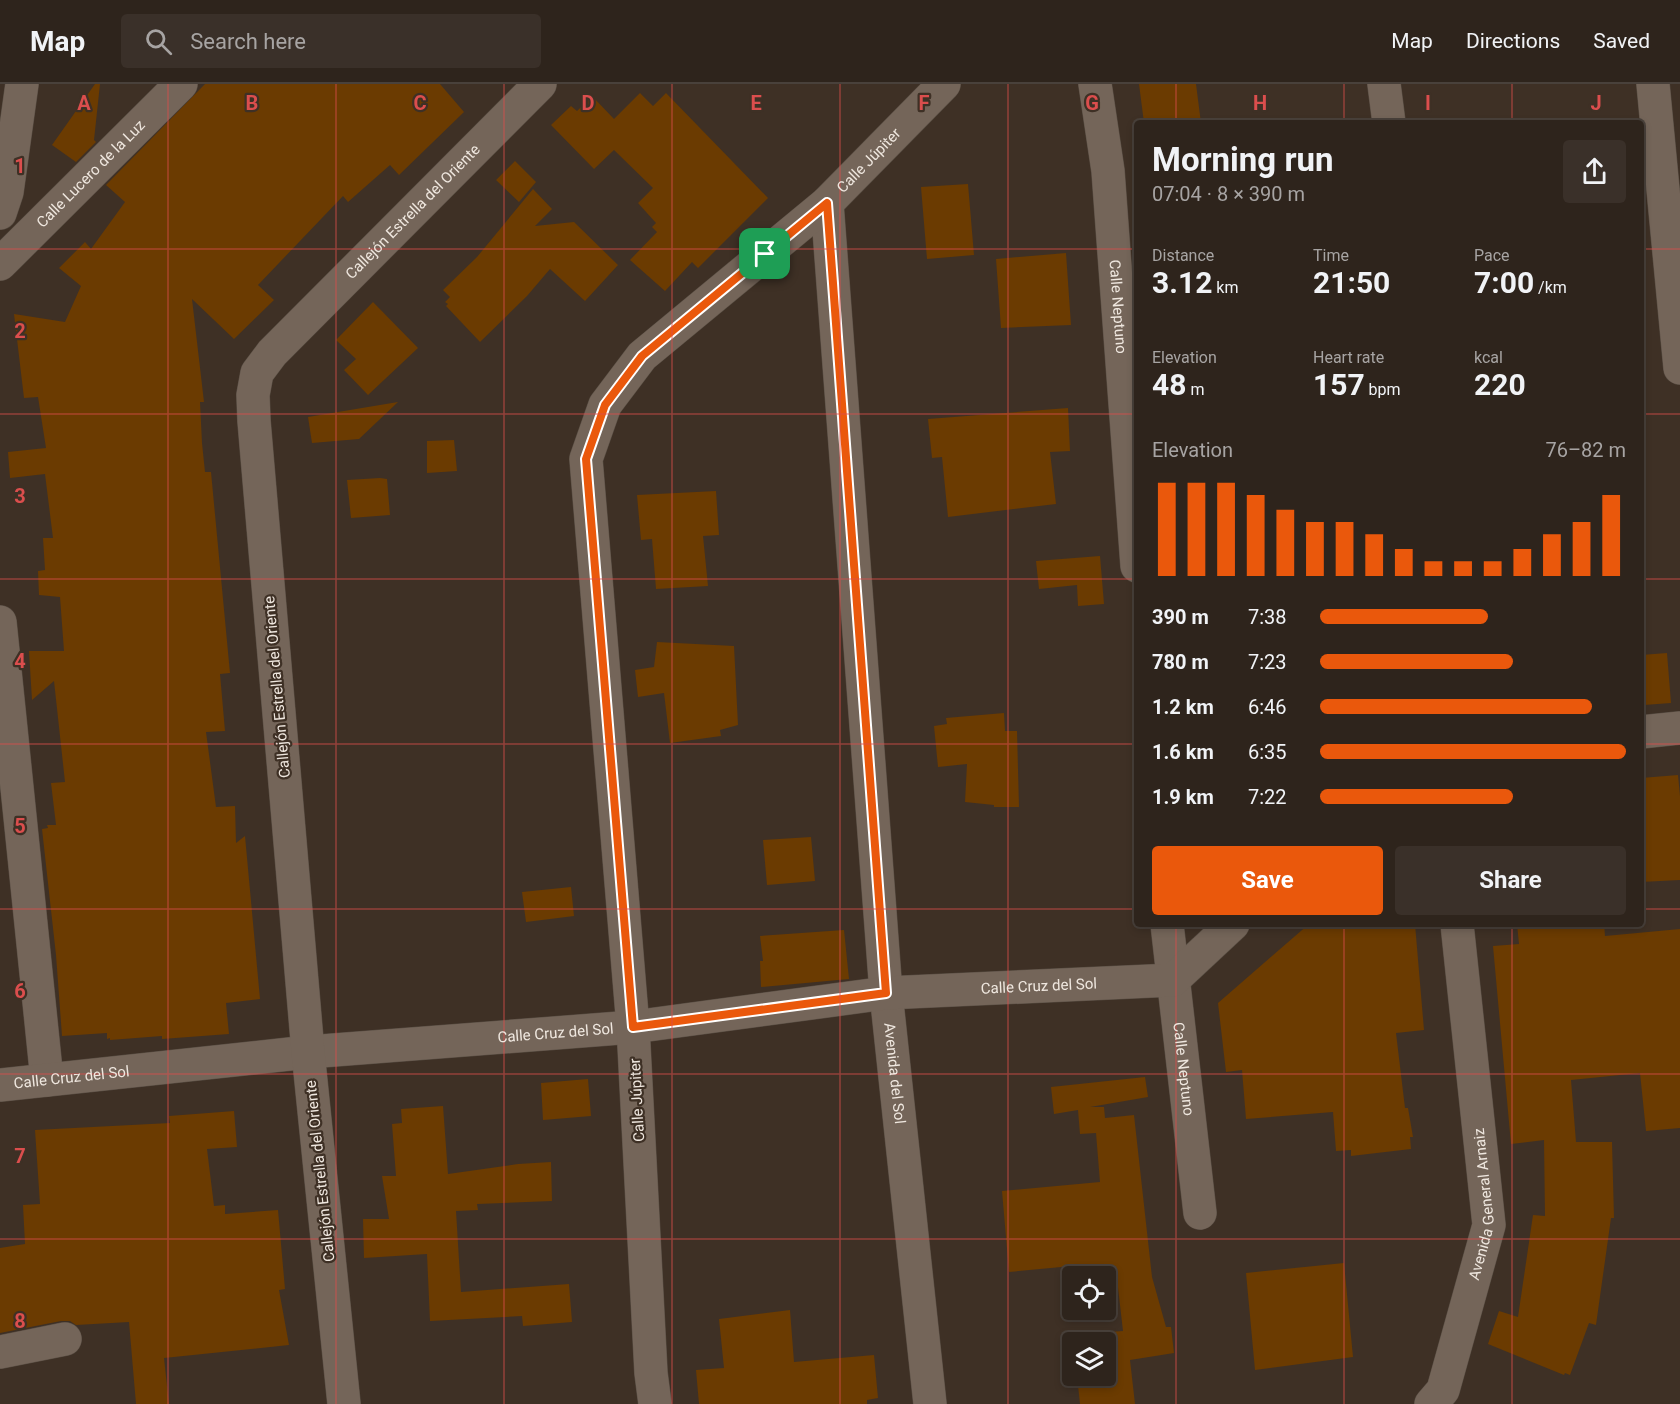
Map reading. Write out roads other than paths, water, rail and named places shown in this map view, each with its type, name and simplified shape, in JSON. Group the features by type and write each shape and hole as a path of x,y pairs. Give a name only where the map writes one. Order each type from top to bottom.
{"street":[{"path":"0,213 7,192 22,84"},
{"name":"Calle Lucero de la Luz","path":"0,264 181,84"},
{"name":"Callejón Estrella del Oriente","path":"344,1404 308,1052 253,395 257,373 272,353 540,84"},
{"name":"Calle Júpiter","path":"655,1404 651,1373 633,1027 586,459 605,405 642,356 827,203 944,84"},
{"name":"Calle Neptuno","path":"1095,84 1108,171 1134,525"},
{"path":"1384,84 1389,120"},
{"path":"1653,84 1680,368"},
{"name":"Avenida del Sol","path":"827,203 886,993 930,1404"},
{"path":"0,622 47,1080"},
{"path":"1644,732 1680,728"},
{"name":"Calle Neptuno","path":"1167,927 1200,1213"},
{"path":"1173,980 1230,927"},
{"name":"Avenida General Arnaiz","path":"1431,1404 1443,1390 1489,1225 1457,927"},
{"name":"Calle Cruz del Sol","path":"0,1086 308,1052 633,1027 886,993 1173,980"},
{"path":"0,1352 65,1340"}]}
